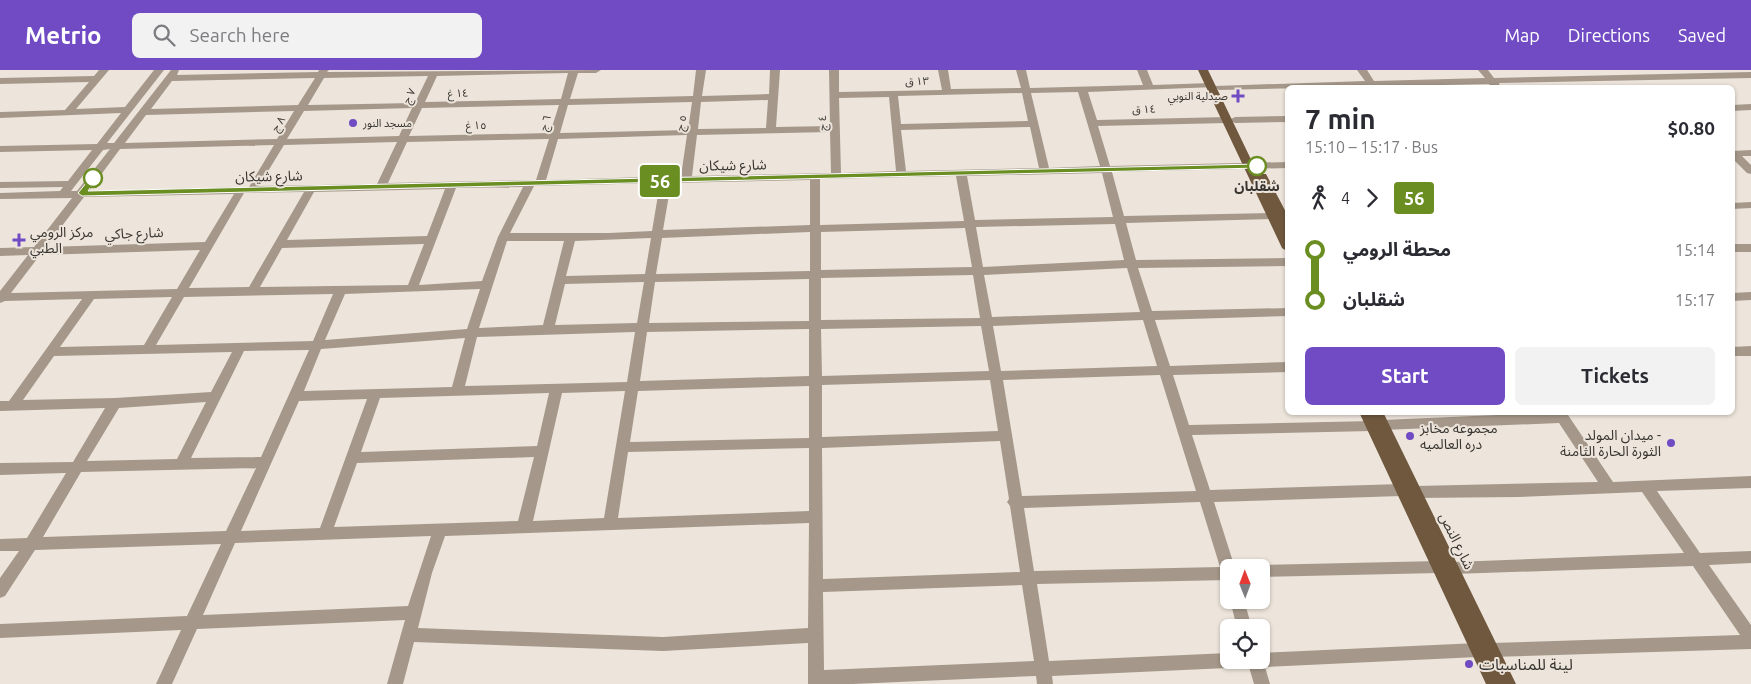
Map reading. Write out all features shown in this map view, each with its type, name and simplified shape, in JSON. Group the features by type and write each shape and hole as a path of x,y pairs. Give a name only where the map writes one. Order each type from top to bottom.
{"main road":[{"path":"1203,70 1215,87 1252,166 1281,216 1285,234"},
{"path":"1211,70 1215,87"},
{"name":"شارع النص","path":"1377,421 1408,491 1485,650 1508,684"},
{"name":"شارع النص","path":"1485,650 1494,684"}],"street":[{"path":"68,112 104,70"},
{"path":"62,194 159,70"},
{"name":"٦ ج","path":"457,391 478,311 503,237 535,184 554,135 574,70"},
{"path":"1,298 173,74 596,70"},
{"name":"٥ ج","path":"686,180 691,131 698,100 701,70"},
{"path":"771,130 776,70"},
{"name":"٤ ج","path":"834,70 836,176"},
{"path":"943,70 947,91"},
{"path":"1021,70 1045,172"},
{"path":"1142,70 1149,87"},
{"path":"1362,70 1372,85"},
{"path":"1483,70 1495,84"},
{"path":"1633,70 1648,85"},
{"name":"٧ ج","path":"381,187 434,71"},
{"name":"٨ ج","path":"147,350 208,246 281,142 322,73"},
{"name":"١٣ ق","path":"1434,85 1751,75"},
{"path":"0,81 96,79"},
{"name":"١٣ ق","path":"834,95 1149,87 1285,87"},
{"path":"1082,89 1131,264 1224,559"},
{"path":"893,94 901,175"},
{"name":"١٤ غ","path":"144,112 418,107 774,97"},
{"path":"1735,108 1751,107"},
{"path":"0,115 126,110"},
{"name":"١٤ ق","path":"1093,123 1285,119"},
{"path":"896,127 1033,124"},
{"name":"١٥ غ","path":"0,149 834,129"},
{"path":"1735,154 1751,153"},
{"path":"1735,156 1751,171"},
{"name":"شارع شيكان","path":"0,196 1285,165"},
{"path":"960,173 996,376 1014,502 1044,684"},
{"path":"815,177 816,681 1042,668 1220,661"},
{"path":"610,523 624,447 666,181"},
{"path":"0,185 70,184"},
{"path":"412,289 452,185"},
{"path":"252,291 311,188"},
{"path":"1735,206 1751,205"},
{"path":"503,237 570,237 1281,216"},
{"path":"548,329 570,237"},
{"path":"279,244 431,240"},
{"name":"شارع جاكي","path":"0,252 208,246"},
{"path":"1735,248 1751,248"},
{"path":"560,280 978,271 1131,264 1285,262"},
{"path":"1,298 252,291 412,289 487,285"},
{"path":"164,684 341,290"},
{"path":"7,405 50,352 90,295"},
{"path":"1735,296 1751,296"},
{"path":"50,352 317,345 473,332 548,329 986,322 1059,318 1285,312"},
{"path":"181,464 242,346"},
{"path":"1735,352 1751,351"},
{"path":"295,396 1285,367"},
{"path":"524,527 557,388"},
{"path":"325,534 375,394"},
{"path":"7,405 115,403 215,397"},
{"path":"0,591 31,544 115,403"},
{"path":"1183,430 1560,415 1609,487"},
{"path":"624,447 816,443 1004,436"},
{"path":"352,458 541,451"},
{"path":"0,469 265,462"},
{"path":"1014,502 1408,491 1518,491 1751,482"},
{"path":"1646,486 1751,638"},
{"path":"0,545 816,517"},
{"path":"395,684 440,530"},
{"path":"1270,571 1446,568 1751,557"},
{"path":"816,586 1114,574 1220,573"},
{"path":"0,631 415,613"},
{"path":"408,635 663,644 816,635"},
{"path":"1270,660 1485,650 1751,642"},
{"path":"1258,669 1262,684"}],"bus line":[{"name":"56","path":"93,178 82,193 1045,172 1186,166 1257,166"}],"place":[{"name":"صيدلية النوبي","path":"1238,96"},
{"name":"مسجد النور","path":"353,123"},
{"name":"شقلبان","path":"1257,166"},
{"name":"مركز الرومي الطبي","path":"19,240"},
{"name":"مجموعه مخابز دره العالميه","path":"1410,436"},
{"name":"ميدان المولد - الثورة الحارة الثامنة","path":"1671,443"},
{"name":"لينة للمناسبات","path":"1469,664"}]}
